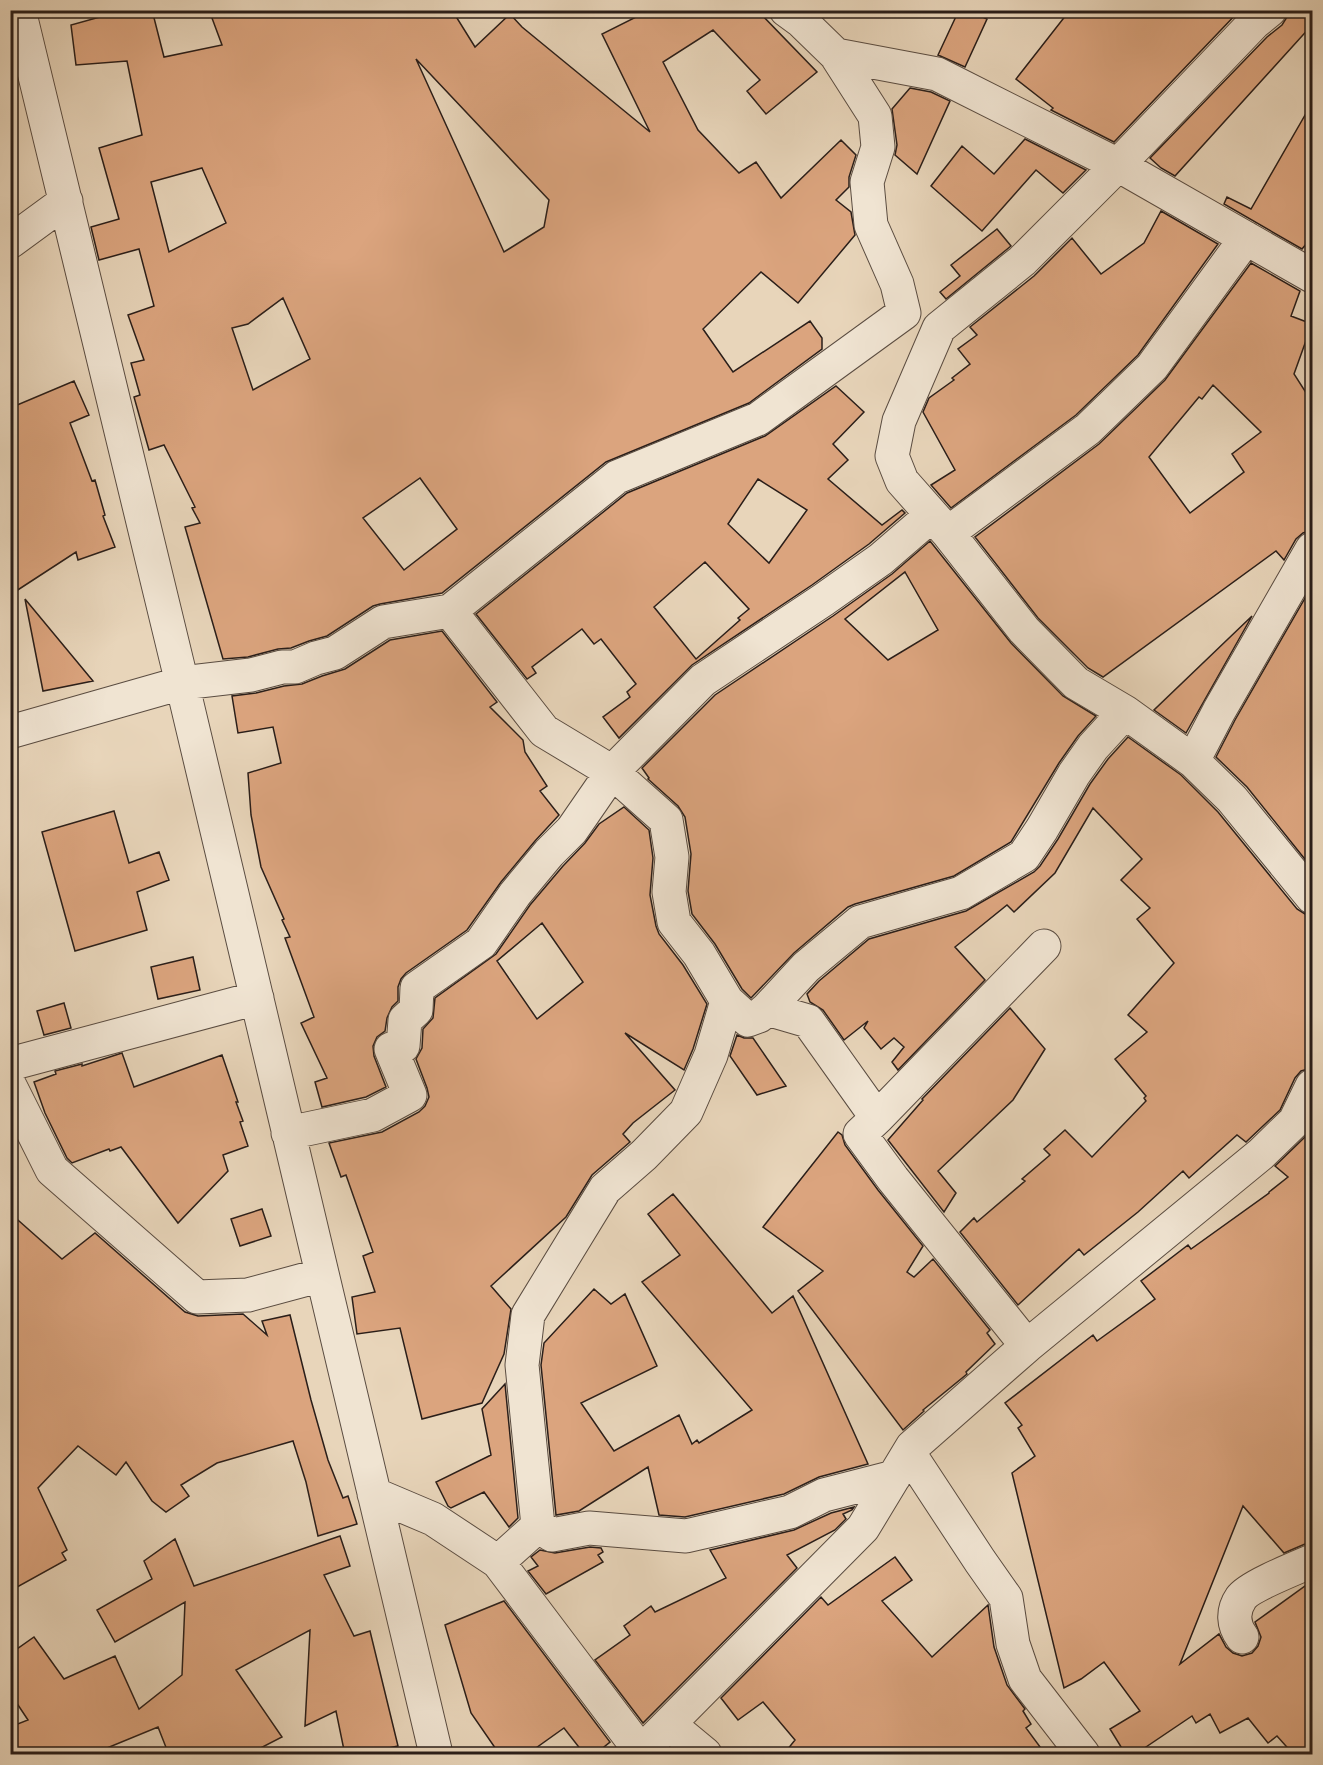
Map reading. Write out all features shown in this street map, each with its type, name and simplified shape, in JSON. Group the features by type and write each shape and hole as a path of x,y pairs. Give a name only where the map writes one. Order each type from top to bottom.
{"street":[{"path":"19,10 182,683 436,1755"},
{"path":"786,10 801,21 836,55 875,116 878,147 867,182 871,225 897,284 904,313"},
{"path":"1270,10 1254,23 1022,261 939,328 899,421 892,456 902,481 940,524 1024,630 1076,683 1125,712 1193,761 1232,799 1312,897"},
{"path":"836,55 937,74 1118,165 1312,276"},
{"path":"10,242 66,201"},
{"path":"288,1133 373,1115 410,1095 391,1049 403,1046 405,1020 416,1010 417,988 481,943 514,894 572,830 612,772 702,680 824,600 880,559 940,524 1088,429 1152,367 1246,238"},
{"path":"904,313 939,328"},
{"path":"10,732 182,683 251,675 282,667 295,667 335,653 383,622 450,611 617,477 758,419 904,313"},
{"path":"1193,761 1219,711 1312,549"},
{"path":"450,611 544,731 612,772 666,820 672,857 669,892 674,922 699,954 727,1002 748,1020 759,1016 806,967 860,922 961,892 1024,856 1074,774 1093,747 1125,712"},
{"path":"1027,1346 893,1179 860,1134 1044,946"},
{"path":"10,1065 257,998"},
{"path":"538,1526 522,1365 528,1315 605,1189 644,1155 686,1112 711,1055 727,1002"},
{"path":"767,1008 808,1021 877,1118"},
{"path":"10,1086 52,1170 197,1297 248,1295 322,1275"},
{"path":"374,1494 433,1519 498,1562 641,1754 863,1528 912,1447 1027,1346 1261,1155 1295,1121 1312,1086"},
{"path":"538,1526 552,1535 589,1528 686,1536 790,1512 824,1495 901,1465"},
{"path":"901,1465 980,1561 1006,1598 1013,1644 1025,1679 1083,1755"},
{"path":"498,1562 538,1526"},
{"path":"1242,1637 1235,1628 1234,1615 1241,1596 1265,1582 1312,1561"},
{"path":"670,1725 705,1755"}],"building":[{"path":"125,10 152,10 164,57 222,45 209,10 452,10 475,47 510,14 522,27 650,132 602,34 650,10 757,10 817,72 766,114 747,91 760,80 713,30 663,62 698,130 739,173 756,162 781,198 841,140 856,155 849,177 849,187 836,200 851,212 855,235 798,303 761,272 703,329 733,372 810,321 822,338 822,349 749,403 606,462 442,593 373,606 327,636 291,648 248,657 223,659 185,527 200,523 192,508 195,507 164,445 149,450 134,397 140,395 131,363 144,360 128,315 154,306 139,249 99,260 91,227 119,219 99,148 142,135 127,61 76,65 71,25","holes":["416,59 549,200 544,227 504,252","202,168 226,223 169,252 151,182","283,298 310,359 253,390 232,328 248,324","420,478 457,529 404,570 363,518"]},
{"path":"959,10 968,10 987,19 965,67 938,55"},
{"path":"1070,10 1240,10 1114,142 1051,110 1053,108 1016,79"},
{"path":"1288,10 1312,10 1312,25 1175,176 1161,168 1150,158 1267,37 1282,25"},
{"path":"910,88 931,92 950,101 917,174 895,155 897,145 892,109"},
{"path":"1312,103 1312,237 1302,249 1224,204 1227,197 1251,209"},
{"path":"1025,139 1086,170 1063,193 1036,170 982,231 931,186 962,146 994,174"},
{"path":"1161,211 1218,244 1138,355 1076,415 951,508 931,485 955,470 923,412 929,398 954,380 952,378 970,364 958,349 977,335 970,327 1034,276 1072,238 1101,274 1144,243"},
{"path":"997,229 1011,246 946,299 940,292 960,276 951,265"},
{"path":"1251,263 1300,291 1291,316 1312,324 1294,374 1312,402 1312,530 1296,539 1284,560 1276,551 1103,677 1088,668 1038,618 975,537 1099,444 1165,380","holes":["1213,385 1261,432 1232,454 1244,472 1190,513 1149,457 1199,397 1202,399"]},
{"path":"74,381 89,415 70,423 92,481 95,480 105,515 103,516 115,547 78,560 76,552 10,595 10,408"},
{"path":"836,386 864,412 833,444 848,460 828,479 882,525 902,510 905,513 869,544 812,585 692,665 619,738 603,717 630,697 627,692 636,684 601,639 594,644 582,629 532,667 536,673 527,679 476,614 627,493 765,436","holes":["758,479 807,510 769,563 728,524","705,562 749,609 738,618 740,620 696,659 654,607"]},
{"path":"930,541 1011,643 1063,696 1096,716 1059,763 1011,842 954,876 848,907 794,953 751,998 742,989 715,944 692,914 688,891 691,854 685,817 678,806 648,779 642,768 715,695 892,574","holes":["905,572 938,630 888,660 845,619"]},
{"path":"1312,586 1312,868 1247,787 1216,757"},
{"path":"25,599 93,681 43,691"},
{"path":"1252,616 1186,733 1154,710"},
{"path":"442,631 497,702 490,707 523,740 525,752 547,786 540,791 559,815 501,882 467,930 406,973 401,979 398,987 398,1001 387,1018 385,1031 377,1037 373,1046 374,1056 386,1087 366,1097 322,1107 315,1082 327,1078 301,1023 314,1017 285,938 290,937 282,920 284,919 261,867 251,815 248,773 281,763 273,727 238,733 232,696 302,684 345,669 390,640"},
{"path":"1128,737 1181,775 1218,812 1297,909 1312,915 1312,1068 1301,1071 1295,1078 1280,1110 1246,1142 1237,1135 1189,1178 1183,1171 1138,1212 1084,1255 1079,1249 1018,1305 960,1232 974,1218 977,1222 1025,1181 1022,1179 1050,1155 1044,1149 1065,1130 1092,1157 1146,1101 1144,1098 1146,1096 1115,1059 1147,1032 1128,1015 1174,963 1137,919 1150,908 1121,880 1142,859 1093,808 1055,873 1014,912 1007,905 955,947 985,980 898,1070 892,1062 904,1047 894,1038 881,1049 864,1028 868,1021 844,1040 823,1010 810,1002 807,994 869,939 966,911 1034,872 1058,839 1090,784"},
{"path":"624,807 649,830 653,858 650,895 656,926 659,934 683,965 707,1004 684,1070 625,1033 675,1090 633,1123 623,1134 630,1142 592,1175 566,1217 491,1286 511,1309 504,1354 482,1403 422,1419 400,1328 357,1334 352,1297 375,1292 363,1256 373,1252 346,1175 341,1177 329,1143 382,1132 419,1112 425,1106 429,1097 416,1059 422,1048 423,1029 433,1018 435,998 496,954 530,905 599,824","holes":["542,923 583,982 537,1019 497,961"]},
{"path":"114,811 129,863 159,852 169,880 137,892 147,930 75,951 42,832"},
{"path":"193,957 200,990 158,999 151,967"},
{"path":"64,1003 71,1028 44,1035 37,1011"},
{"path":"1010,1008 1045,1049 1013,1100 938,1171 956,1193 944,1212 888,1140 922,1099"},
{"path":"737,1035 753,1038 786,1086 757,1095 730,1056"},
{"path":"122,1053 134,1087 222,1055 238,1102 236,1102 243,1121 240,1122 248,1146 223,1155 228,1171 178,1223 121,1147 110,1151 109,1149 72,1163 67,1158 45,1113 34,1082 56,1074 55,1071 82,1064 82,1066"},
{"path":"1312,1128 1312,1543 1284,1553 1243,1506 1180,1664 1219,1634 1226,1647 1233,1653 1242,1656 1252,1653 1261,1637 1255,1622 1312,1581 1312,1755 1294,1755 1277,1736 1268,1743 1248,1718 1220,1733 1210,1714 1196,1723 1192,1716 1134,1755 1126,1755 1110,1729 1140,1711 1104,1662 1064,1688 1012,1473 1035,1456 1018,1428 1022,1425 1005,1403 1093,1335 1097,1341 1155,1299 1141,1281 1188,1245 1191,1249 1288,1177 1275,1166"},
{"path":"838,1132 878,1190 923,1246 907,1272 914,1277 933,1259 990,1330 987,1333 995,1344 966,1372 967,1374 923,1410 903,1430 798,1291 823,1271 763,1227"},
{"path":"673,1194 772,1313 793,1296 868,1464 819,1477 784,1494 685,1517 659,1515 648,1467 579,1511 556,1515 541,1365 544,1343 594,1289 611,1304 625,1294 657,1366 581,1403 614,1451 679,1415 692,1444 697,1440 699,1443 752,1410 642,1282 680,1255 648,1214"},
{"path":"262,1209 271,1236 240,1246 231,1219"},
{"path":"10,1213 62,1259 95,1233 185,1312 198,1316 243,1314 267,1335 262,1321 290,1315 328,1460 343,1498 348,1496 357,1524 318,1536 306,1482 293,1441 217,1463 181,1485 189,1496 166,1512 152,1501 126,1462 116,1475 78,1446 38,1488 67,1550 62,1553 66,1560 10,1591"},
{"path":"505,1384 518,1518 509,1527 484,1492 451,1508 436,1482 491,1455 482,1409"},
{"path":"854,1507 843,1514 846,1519 835,1530 787,1555 797,1568 643,1723 595,1660 630,1635 624,1626 651,1606 655,1612 726,1578 710,1550 794,1530 831,1513"},
{"path":"340,1536 350,1566 324,1575 354,1636 370,1631 398,1746 356,1755 345,1755 336,1711 305,1726 310,1630 236,1670 282,1737 247,1755 169,1755 158,1727 90,1755 20,1755 10,1727 28,1720 10,1693 10,1654 34,1637 64,1679 115,1656 139,1709 182,1675 185,1602 115,1642 97,1610 152,1579 144,1561 175,1539 194,1586"},
{"path":"590,1547 601,1548 603,1552 598,1555 603,1562 546,1594 528,1571 538,1566 531,1557 540,1550 555,1553"},
{"path":"895,1557 912,1580 882,1601 932,1657 988,1605 994,1647 1007,1685 1025,1709 1023,1711 1031,1724 1026,1728 1046,1755 783,1755 795,1740 763,1702 738,1720 721,1698 821,1597 828,1605"},
{"path":"504,1601 610,1742 594,1755 585,1755 564,1728 526,1755 500,1755 471,1713 445,1625"}]}
